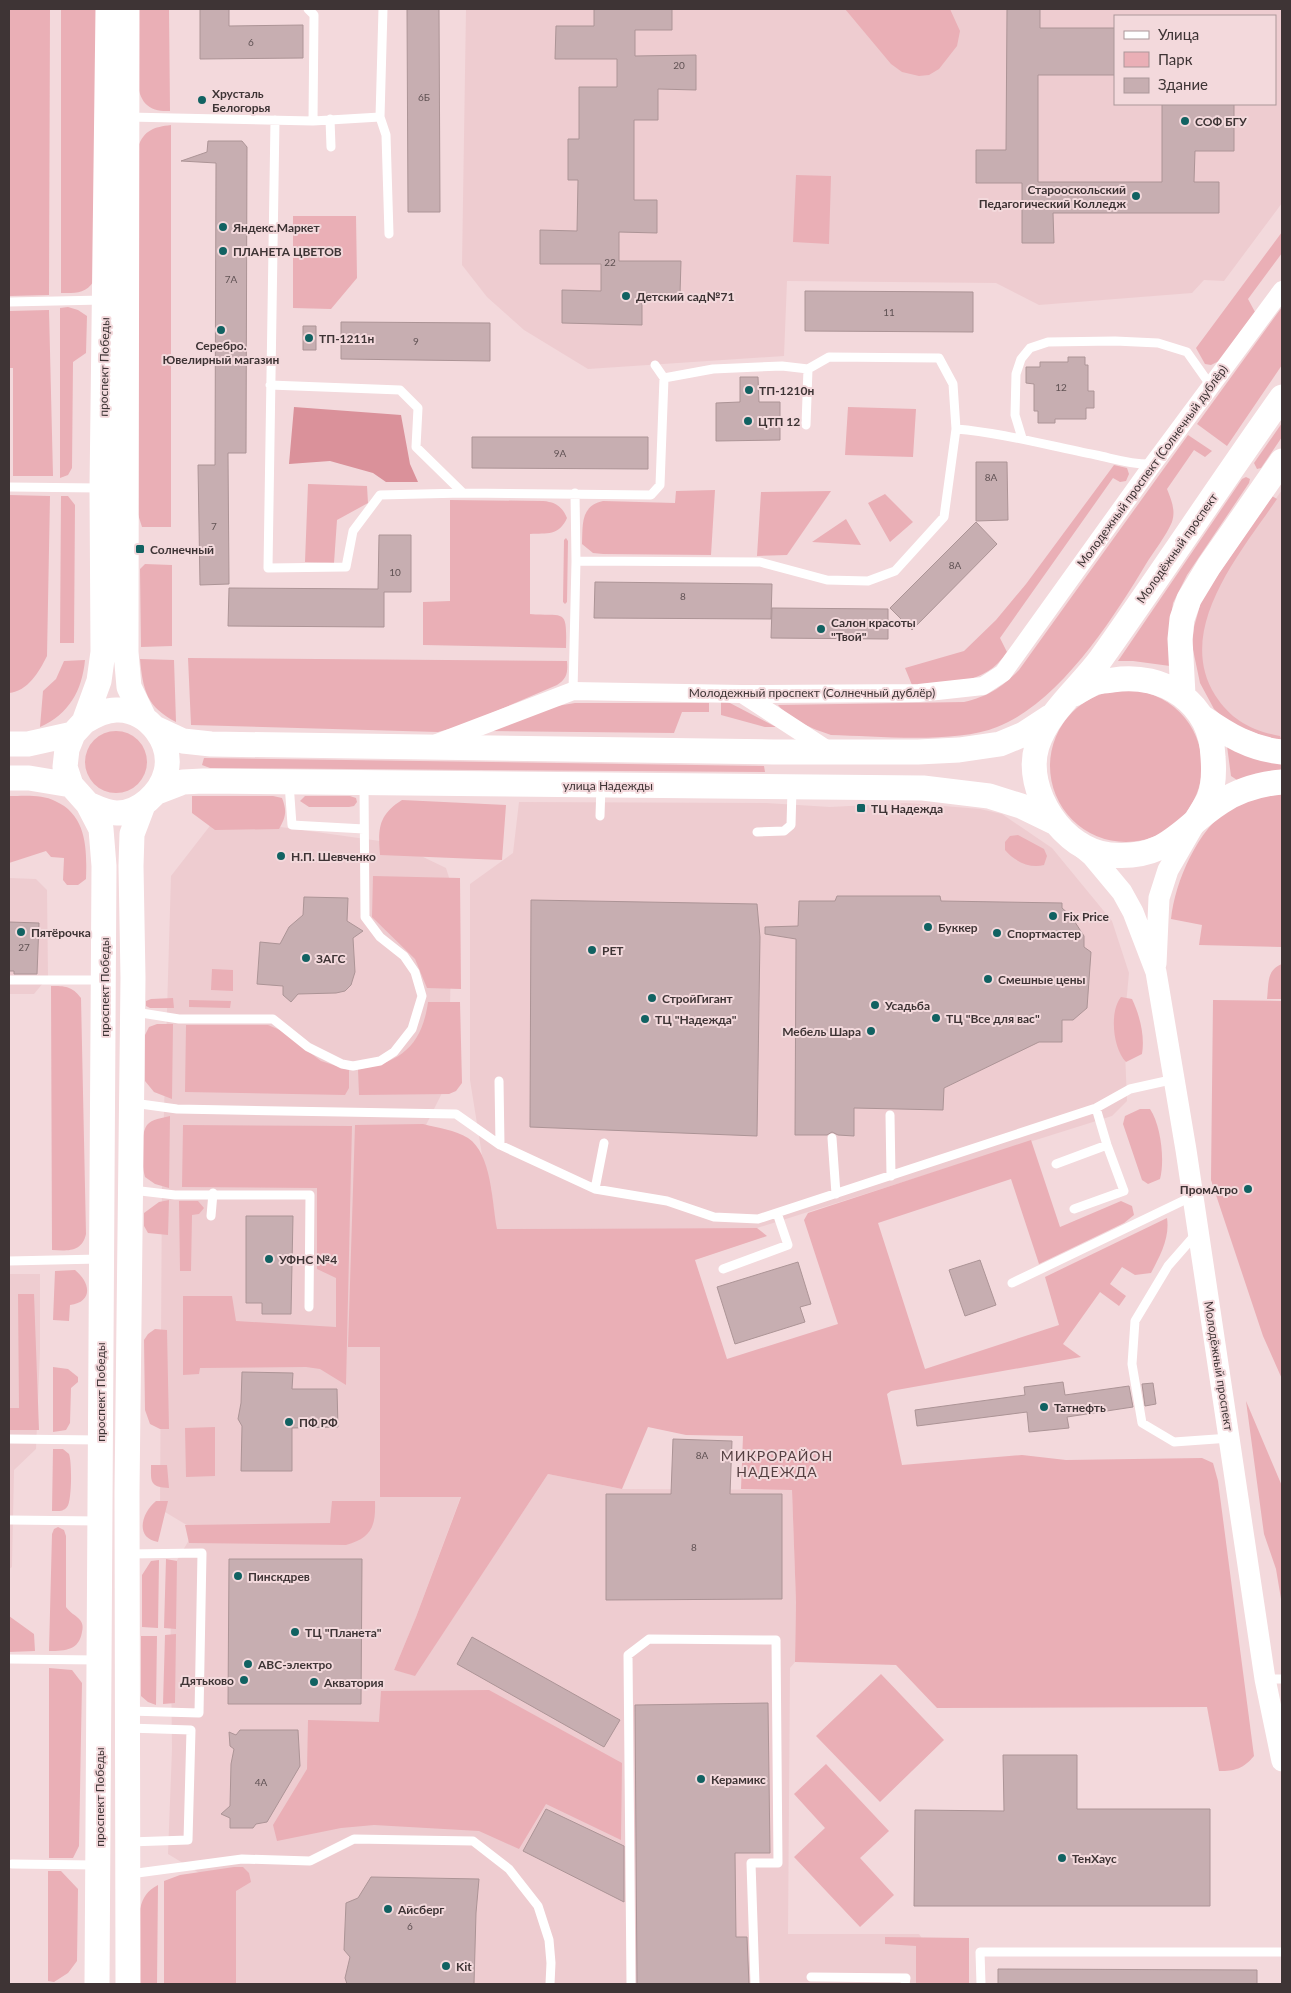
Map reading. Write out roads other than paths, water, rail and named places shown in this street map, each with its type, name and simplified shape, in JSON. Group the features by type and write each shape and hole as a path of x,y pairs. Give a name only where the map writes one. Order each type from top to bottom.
{"main road":[{"name":"проспект Победы","path":"98,1984 104,866 102,829 88,804 71,785 66,767 67,749 99,681 103,652 102,488 108,9"},
{"name":"проспект Победы","path":"127,9 125,117 126,652 129,687 164,744 167,754 166,772 150,798 132,834 131,858 132,1190 127,1554 128,1984"},
{"name":"Молодёжный проспект","path":"1069,697 1094,683 1126,678 1152,680 1167,685 1183,695 1202,717 1213,744 1214,773 1209,797 1195,823 1177,838 1157,850 1135,855 1108,855 1076,843 1056,823 1043,802 1034,774 1036,747 1050,717 1098,662 1282,397"},
{"path":"1183,695 1180,639 1182,619 1189,599 1209,566 1282,461"},
{"path":"9,744 28,744 78,728 101,712 118,710 150,723 183,741 211,744 831,752 959,750 1000,744 1024,734 1050,717"},
{"path":"1202,717 1246,744 1266,751 1282,752"},
{"path":"9,778 29,778 71,785"},
{"name":"улица Надежды","path":"150,798 183,782 923,788 989,796 1021,806 1056,823"},
{"path":"1195,823 1220,802 1245,790 1282,782"},
{"name":"проспект Победы","path":"88,804 101,810 116,813 150,798"}],"street":[{"name":"Молодежный проспект (Солнечный дублёр)","path":"424,748 573,691 742,694 918,694 983,686 1003,673 1153,464 1282,290"},
{"path":"742,694 831,752"},
{"name":"Молодёжный проспект","path":"1156,972 1159,898 1168,870 1195,823"},
{"name":"Молодёжный проспект","path":"1076,843 1092,856 1122,892 1133,912 1156,972 1175,1079 1230,1438 1274,1679 1282,1761"}],"lane":[{"path":"308,9 314,15 313,121"},
{"path":"383,9 380,117 386,135 389,234"},
{"path":"125,117 313,121 380,117"},
{"path":"275,120 268,568 346,567 353,531 380,495 463,493 651,495 660,485 664,378 655,365"},
{"path":"330,120 331,147"},
{"path":"9,302 105,300"},
{"path":"1022,438 1015,415 1016,374 1021,359 1030,348 1048,342 1115,341 1158,343 1187,352 1211,386"},
{"path":"576,561 760,562 827,580 868,581 895,571 944,517 956,429 953,384 939,358 829,357 808,369 782,366 713,369 664,378"},
{"path":"806,425 808,369"},
{"path":"270,385 400,390 418,408 416,447 463,493"},
{"path":"956,429 1022,438 1137,464 1153,464"},
{"path":"9,487 102,488"},
{"path":"573,691 576,561 575,493"},
{"path":"289,783 292,824 364,829"},
{"path":"132,1012 179,1019 274,1019 308,1047 342,1064 353,1066 380,1061 394,1052 412,1029 422,996 415,972 404,956 380,937 365,916 364,784"},
{"path":"600,816 601,785"},
{"path":"757,832 784,832 791,824 792,786"},
{"path":"9,980 104,980"},
{"path":"131,1103 177,1109 449,1113 466,1120 500,1145 595,1189 667,1201 714,1217 758,1219 1096,1108 1130,1089 1175,1079"},
{"path":"499,1081 500,1145"},
{"path":"1074,1208 1124,1191 1096,1108"},
{"path":"890,1114 891,1176"},
{"path":"832,1138 836,1194"},
{"path":"595,1189 604,1143"},
{"path":"1056,1164 1107,1145"},
{"path":"132,1190 176,1195 310,1195 309,1307"},
{"path":"211,1216 212,1194"},
{"path":"1012,1283 1193,1196"},
{"path":"723,1269 788,1245 777,1213"},
{"path":"1198,1232 1168,1266 1134,1321 1132,1364 1142,1423 1174,1442 1230,1438"},
{"path":"9,1261 102,1259"},
{"path":"9,1439 100,1440"},
{"path":"9,1520 100,1520"},
{"path":"127,1554 202,1553 199,1712 128,1720"},
{"path":"630,1984 628,1655 648,1639 658,1639 776,1640 778,1863 751,1863 755,1984"},
{"path":"9,1659 100,1660"},
{"path":"128,1720 190,1730 188,1840 128,1842"},
{"path":"128,1875 162,1868 242,1859 310,1861 354,1839 473,1841 509,1869 538,1906 549,1940 550,1984"},
{"path":"12,1864 98,1865"},
{"path":"981,1984 980,1952 1282,1952"},
{"path":"811,1977 906,1978 905,1984"}],"place":[{"name":"Хрусталь Белогорья","path":"202,100"},
{"name":"СОФ БГУ","path":"1185,121"},
{"name":"Старооскольский Педагогический Колледж","path":"1136,196"},
{"name":"Яндекс.Маркет","path":"223,227"},
{"name":"ПЛАНЕТА ЦВЕТОВ","path":"223,251"},
{"name":"Детский сад№71","path":"626,296"},
{"name":"Серебро. Ювелирный магазин","path":"221,330"},
{"name":"ТП-1211н","path":"309,338"},
{"name":"ТП-1210н","path":"749,390"},
{"name":"ЦТП 12","path":"748,421"},
{"name":"Солнечный","path":"140,549"},
{"name":"Салон красоты \"Твой\"","path":"821,629"},
{"name":"ТЦ Надежда","path":"861,808"},
{"name":"Н.П. Шевченко","path":"281,856"},
{"name":"Fix Price","path":"1053,916"},
{"name":"Буккер","path":"928,927"},
{"name":"Пятёрочка","path":"21,932"},
{"name":"Спортмастер","path":"997,933"},
{"name":"РЕТ","path":"592,950"},
{"name":"ЗАГС","path":"306,958"},
{"name":"Смешные цены","path":"988,979"},
{"name":"СтройГигант","path":"652,998"},
{"name":"Усадьба","path":"875,1005"},
{"name":"ТЦ \"Все для вас\"","path":"936,1018"},
{"name":"ТЦ \"Надежда\"","path":"645,1019"},
{"name":"Мебель Шара","path":"871,1031"},
{"name":"ПромАгро","path":"1248,1189"},
{"name":"УФНС №4","path":"269,1259"},
{"name":"Татнефть","path":"1044,1407"},
{"name":"ПФ РФ","path":"289,1422"},
{"name":"Пинскдрев","path":"238,1576"},
{"name":"ТЦ \"Планета\"","path":"295,1632"},
{"name":"АВС-электро","path":"248,1664"},
{"name":"Дятьково","path":"244,1680"},
{"name":"Акватория","path":"314,1682"},
{"name":"Керамикс","path":"701,1779"},
{"name":"ТенХаус","path":"1062,1858"},
{"name":"Айсберг","path":"388,1909"},
{"name":"Kit","path":"446,1966"}],"district":[{"name":"МИКРОРАЙОН НАДЕЖДА","path":"777,1464"}]}
